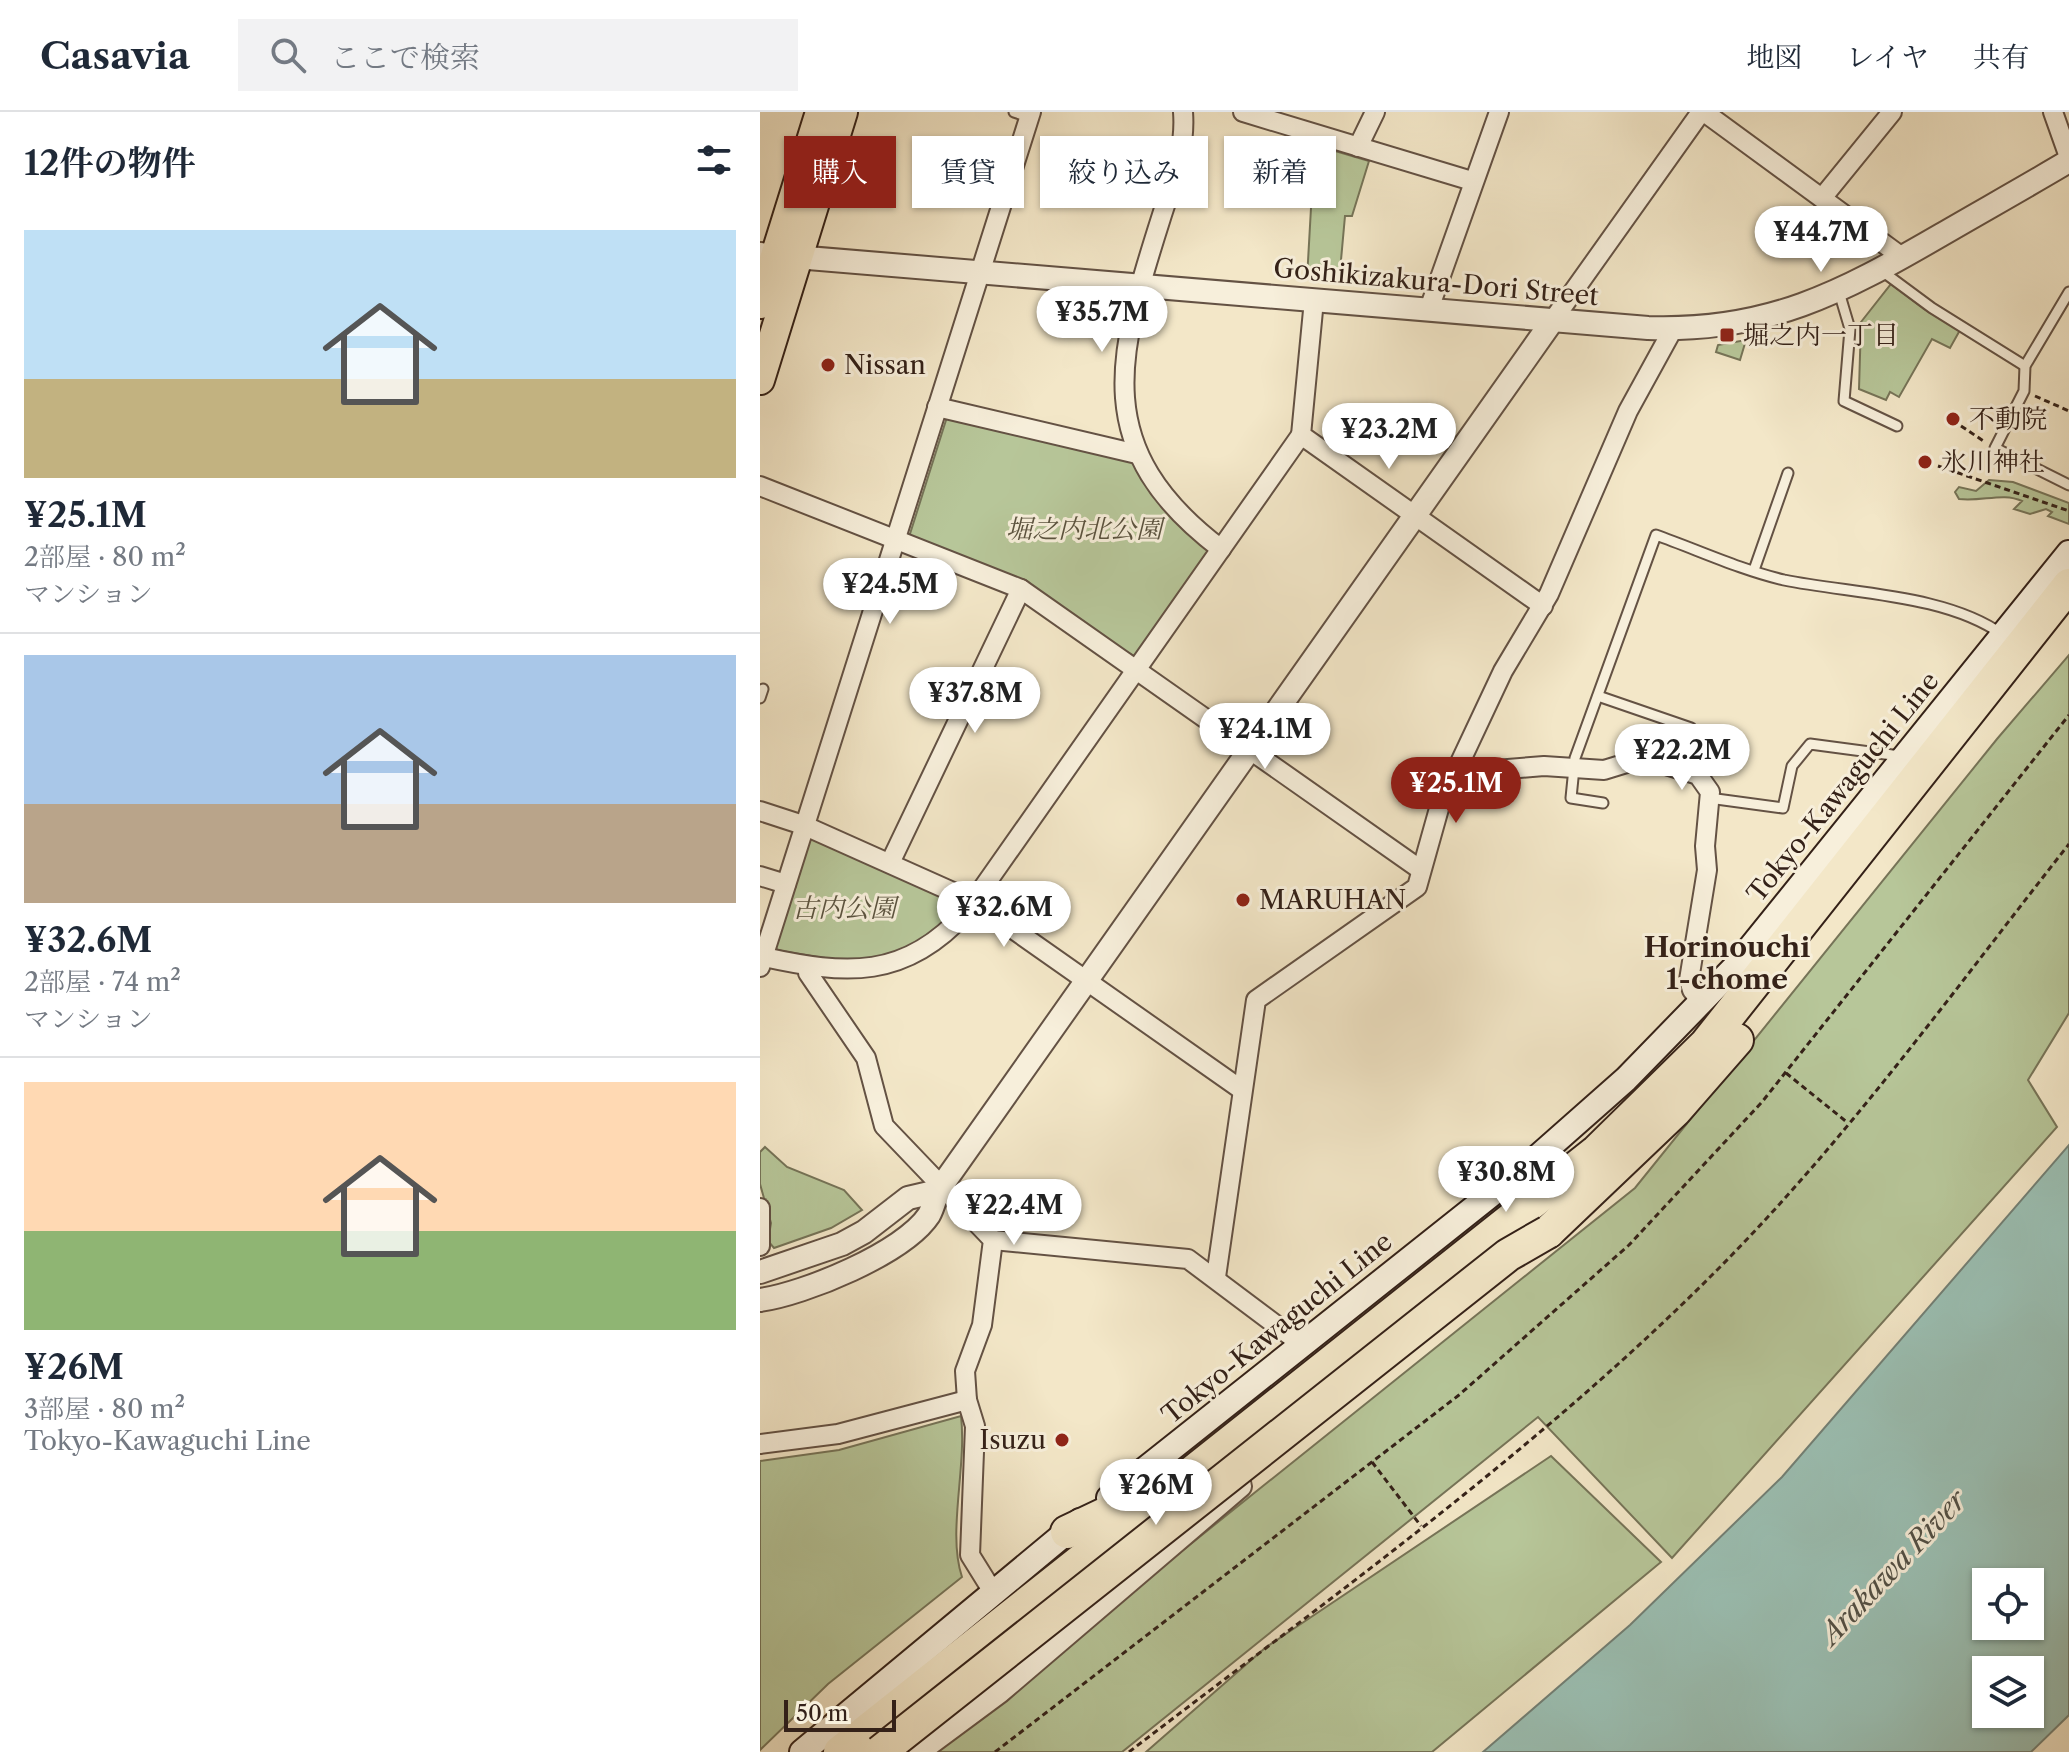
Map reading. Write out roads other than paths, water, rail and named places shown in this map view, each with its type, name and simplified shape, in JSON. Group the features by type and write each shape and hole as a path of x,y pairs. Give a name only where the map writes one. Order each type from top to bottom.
{"highway":[{"path":"840,1752 1535,1204 1659,1092 1706,1044 1823,900 2069,585"},
{"path":"889,1752 1548,1232 1664,1122 1733,1045 2069,616"},
{"path":"1067,1532 1124,1505 1165,1467 1659,1092"},
{"path":"880,1752 1508,1255 1548,1232"}],"main road":[{"path":"760,304 820,112"},
{"path":"760,380 777,255 843,112"},
{"name":"Tokyo-Kawaguchi Line","path":"802,1752 993,1592 1300,1343 1532,1162 1626,1079 1702,1003 2069,553"},
{"path":"868,1752 1412,1324 1606,1162 1697,1069 1811,932 2069,600"}],"street":[{"path":"1183,112 1181,152 1140,285 1123,358 1126,404 1137,454 1169,504 1221,549"},
{"path":"1243,112 1472,181"},
{"path":"1358,147 1375,112"},
{"path":"1429,309 1499,112"},
{"path":"760,1300 789,1294 876,1257 928,1215 940,1189 1702,112 1902,257"},
{"path":"1822,198 1892,112"},
{"path":"2053,112 2067,165"},
{"path":"1025,114 896,539 761,962 868,969 911,957 945,935 973,901 1301,435 1314,300"},
{"name":"Goshikizakura-Dori Street","path":"777,255 1553,320 1673,329 1720,326 1778,314 1839,292 2067,165"},
{"path":"1216,1277 1256,1000 1417,887 1440,805 1503,671 1543,606 1628,411 1673,329"},
{"path":"937,407 1137,454"},
{"path":"1301,435 1543,606"},
{"path":"760,486 1021,589 1421,870"},
{"path":"890,863 1021,589"},
{"path":"1458,768 1470,772 1544,766 1604,770 1643,758 1698,775 1710,792 1705,846 1707,870 1689,980 1702,1003"},
{"path":"760,811 803,825 973,901 1242,1090"},
{"path":"760,876 786,884"},
{"path":"809,966 808,973 866,1058 884,1126 940,1189 993,1240 1188,1259 1300,1343"},
{"path":"760,1272 842,1244 908,1198 940,1189"},
{"path":"760,1208 760,1246"},
{"path":"993,1240 982,1325 965,1371 967,1400 975,1426 970,1555 993,1592"},
{"path":"918,1752 999,1692 1291,1443 1412,1324"},
{"path":"760,1444 838,1434 967,1400"}],"lane":[{"path":"1881,270 1932,308 2025,366"},
{"path":"1839,292 1850,329 1844,401 1897,426"},
{"path":"2069,292 2025,366 2024,391 1995,448 2069,485"},
{"path":"1754,570 1788,473"},
{"path":"1603,803 1571,798 1574,768 1656,535 1781,579 1939,607 1985,622 2003,635"},
{"path":"1598,696 1691,728"},
{"path":"1709,798 1783,808 1792,766 1810,744 1903,756"}],"water":[{"name":"Arakawa River","path":"2069,1145 2069,1715 2031,1752 1483,1752 1630,1625 1782,1477"}],"place":[{"name":"堀之内一丁目","path":"1727,335"},
{"name":"Nissan","path":"828,365"},
{"name":"不動院","path":"1953,419"},
{"name":"氷川神社","path":"1925,462"},
{"name":"MARUHAN","path":"1243,900"},
{"name":"Isuzu","path":"1062,1440"}],"district":[{"name":"Horinouchi 1-chome","path":"1727,963"}],"park label":[{"name":"堀之内北公園","path":"1084,529"},
{"name":"古内公園","path":"844,908"}]}
